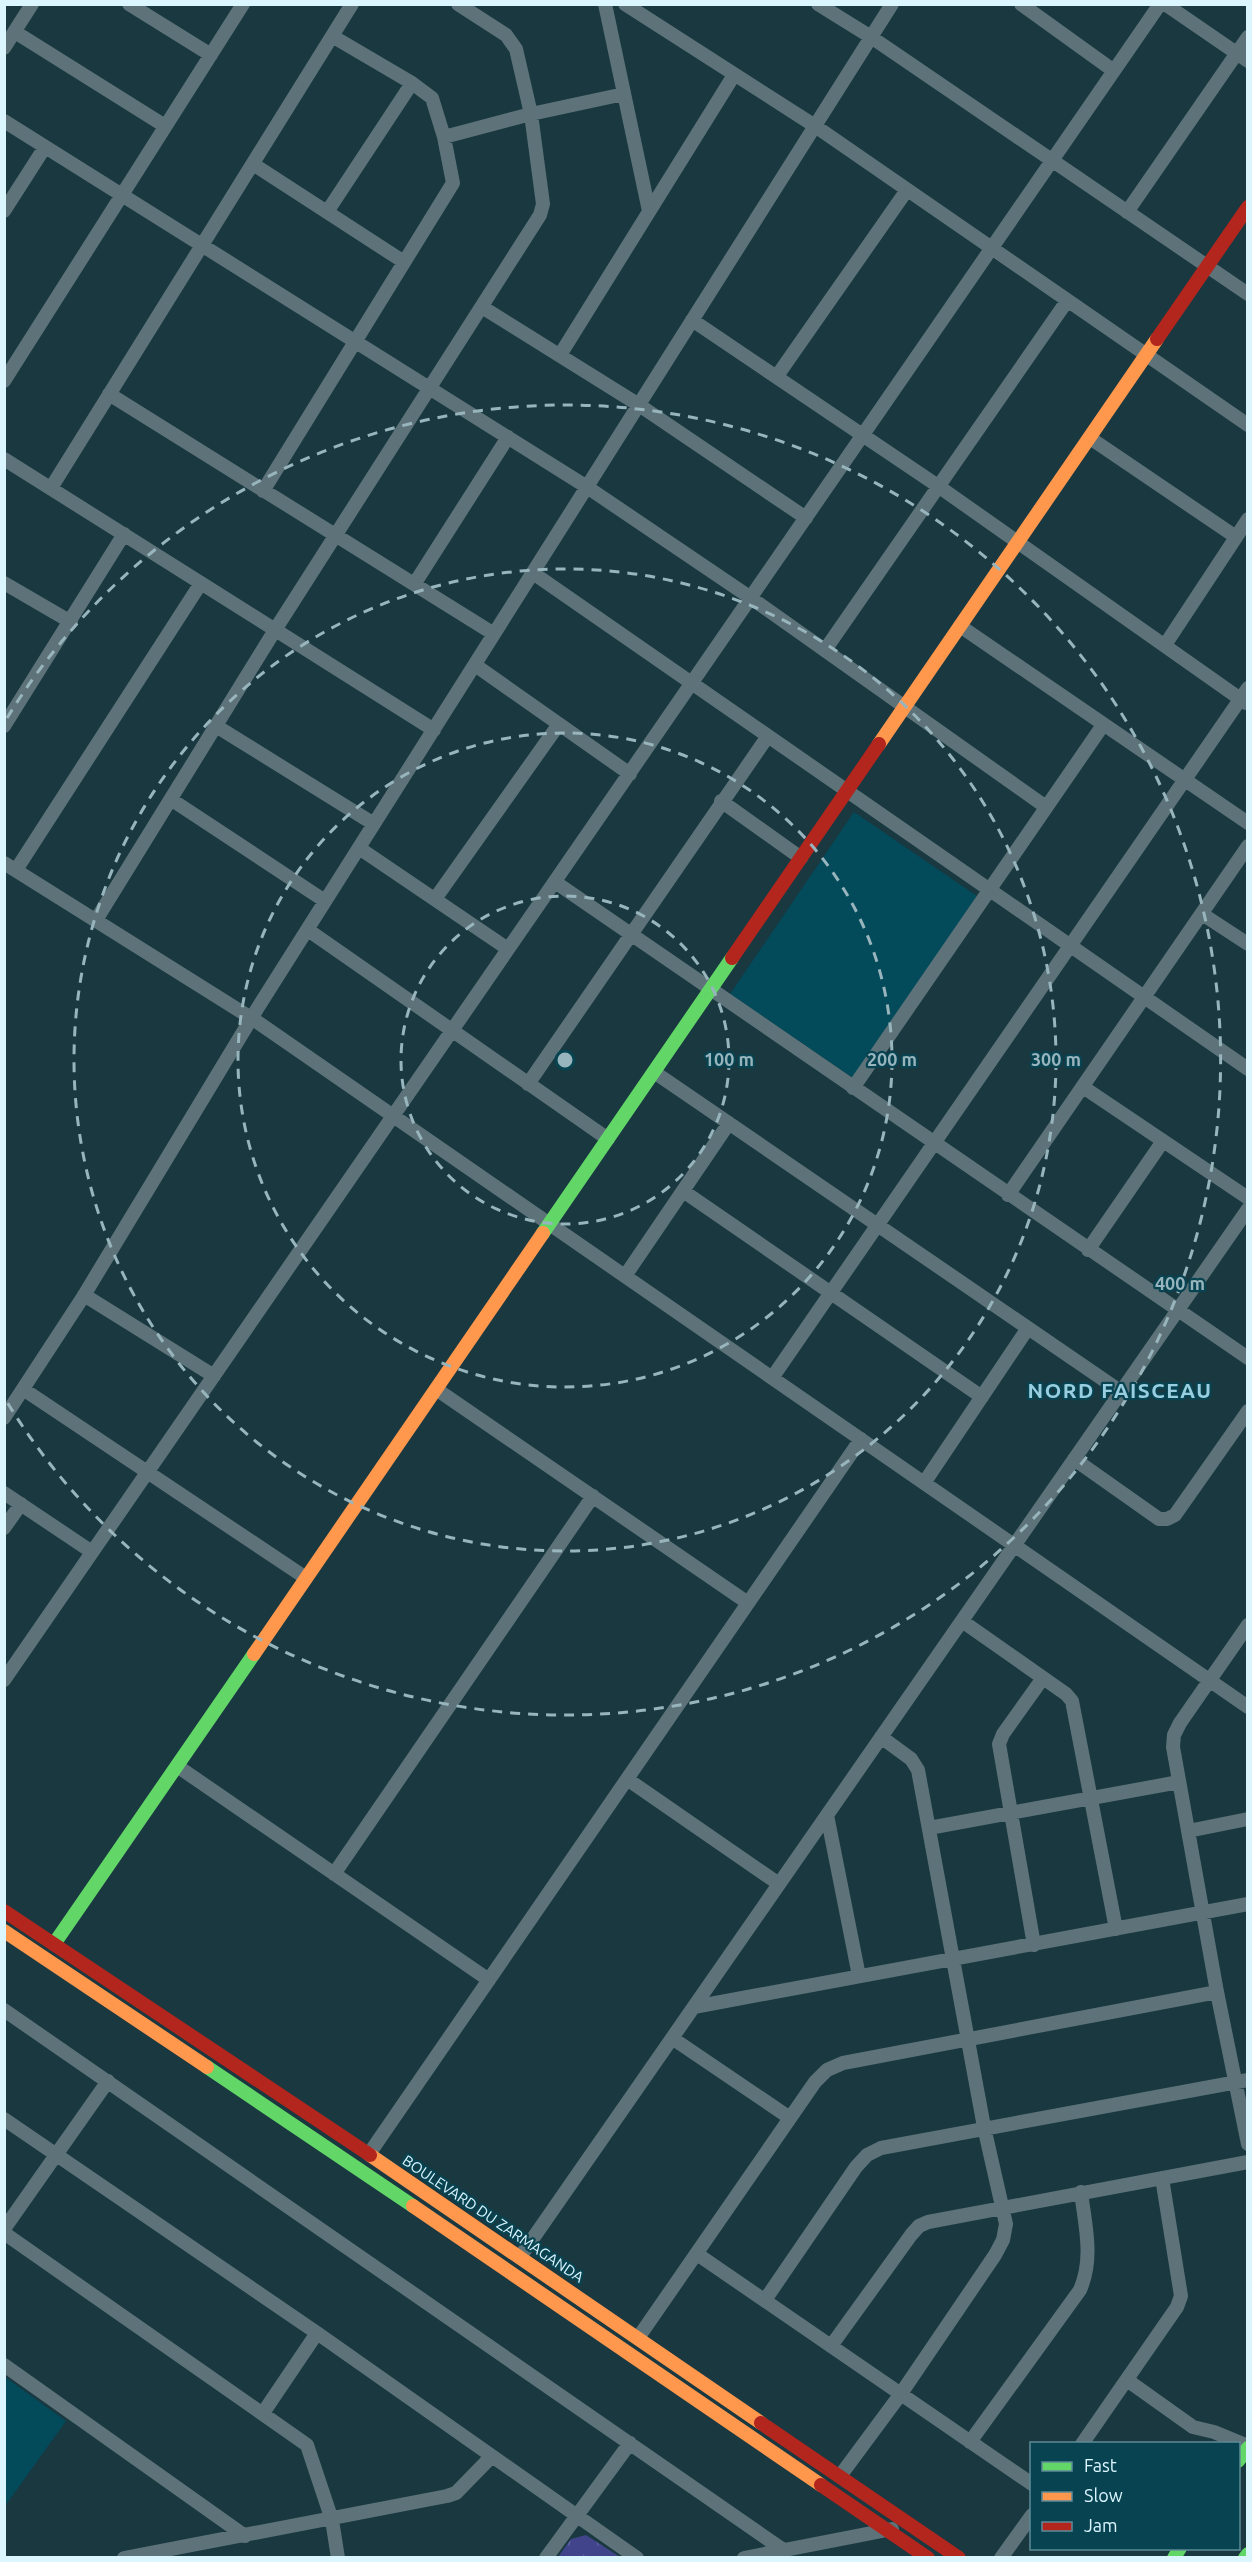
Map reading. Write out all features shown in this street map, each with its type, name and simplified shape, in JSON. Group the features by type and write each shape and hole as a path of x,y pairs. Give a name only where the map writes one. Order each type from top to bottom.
{"main road":[{"path":"54,1944 1248,207"},
{"name":"BOULEVARD DU ZARMAGANDA","path":"4,1911 369,2154 959,2558"},
{"path":"4,1931 302,2131 928,2558"}],"street":[{"path":"4,48 32,4"},
{"path":"129,4 211,55"},
{"path":"4,381 243,4"},
{"path":"51,488 352,4"},
{"path":"605,4 649,211"},
{"path":"625,4 815,126 1248,425"},
{"path":"818,4 1248,294"},
{"path":"4,1418 84,1295 252,1018 892,4"},
{"path":"4,1680 1114,71 1163,4 1242,57"},
{"path":"96,920 542,209 531,114 516,49 511,41 460,5"},
{"path":"1027,6 1114,71"},
{"path":"15,32 165,126"},
{"path":"263,491 453,183 444,137 432,98 412,83 332,36"},
{"path":"1127,212 1242,57 1248,37"},
{"path":"560,355 734,75"},
{"path":"327,212 412,83"},
{"path":"444,137 531,114 624,94"},
{"path":"4,121 588,487 751,598 1046,807"},
{"path":"4,211 45,147"},
{"path":"253,164 404,262"},
{"path":"777,376 907,190"},
{"path":"825,650 1067,301"},
{"path":"482,307 639,405 806,519"},
{"path":"692,320 938,486 1165,645 1245,697 1070,944 772,1378"},
{"path":"109,394 263,491 416,583 494,634"},
{"path":"416,583 508,436"},
{"path":"1090,438 1236,537"},
{"path":"4,459 434,730"},
{"path":"1165,645 1248,519"},
{"path":"4,726 124,534"},
{"path":"533,573 1248,1069"},
{"path":"4,583 71,622"},
{"path":"201,583 10,866 252,1018 1248,1707"},
{"path":"960,626 1248,823"},
{"path":"475,665 630,774"},
{"path":"435,899 560,724"},
{"path":"853,1088 1102,725"},
{"path":"216,726 374,824"},
{"path":"528,1084 768,736"},
{"path":"172,800 325,902"},
{"path":"721,801 801,858"},
{"path":"1008,1195 1248,846"},
{"path":"359,848 508,949"},
{"path":"555,882 933,1144 1248,1358"},
{"path":"1202,914 1248,944"},
{"path":"308,930 608,1140"},
{"path":"654,1072 1120,1391"},
{"path":"1083,1086 1248,1198"},
{"path":"625,1276 729,1123"},
{"path":"1088,1250 1163,1141"},
{"path":"683,1191 982,1397"},
{"path":"520,2258 1248,1209"},
{"path":"84,1295 214,1376"},
{"path":"924,1483 1029,1328"},
{"path":"23,1389 306,1578"},
{"path":"436,1389 748,1603"},
{"path":"1074,1459 1159,1519 1167,1519 1175,1515 1248,1411"},
{"path":"369,2154 861,1440"},
{"path":"4,1492 92,1552"},
{"path":"334,1874 593,1496"},
{"path":"4,1528 21,1504"},
{"path":"962,1621 1066,1694 1076,1710 1090,1799 1116,1929"},
{"path":"1248,1625 1174,1735 1173,1747 1217,1992 1241,2081 1248,2144"},
{"path":"1034,1945 999,1744 1003,1734 1043,1678"},
{"path":"840,2476 900,2395 1003,2240 1006,2224 984,2127 918,1770 911,1760 881,1737"},
{"path":"177,1766 489,1980"},
{"path":"627,1779 779,1884"},
{"path":"929,1828 1179,1782"},
{"path":"827,1815 859,1976"},
{"path":"1188,1831 1248,1819"},
{"path":"694,2007 1248,1904"},
{"path":"638,2338 815,2082 827,2070 843,2063 1217,1992"},
{"path":"4,2010 782,2549"},
{"path":"672,2038 790,2118"},
{"path":"108,2081 4,2231 307,2445 332,2520 338,2558"},
{"path":"765,2300 867,2155 881,2148 1241,2081"},
{"path":"4,2119 317,2333 637,2558"},
{"path":"831,2346 919,2226 928,2222 1248,2162"},
{"path":"1083,2442 1177,2307 1181,2296 1162,2178"},
{"path":"970,2442 1080,2290 1087,2274 1089,2258 1081,2192"},
{"path":"697,2254 1030,2483"},
{"path":"263,2413 317,2333"},
{"path":"4,2365 245,2536"},
{"path":"1127,2380 1193,2427 1214,2432 1237,2442"},
{"path":"546,2558 630,2442"},
{"path":"124,2558 332,2520 456,2493 491,2457"},
{"path":"1001,2558 1030,2518"},
{"path":"744,2558 910,2525"}],"shaded area":[{"path":"854,812 977,896 853,1078 730,994"},
{"path":"5,2377 66,2421 5,2506"}],"green space":[{"path":"586,2535 620,2557 558,2557 571,2539"}],"traffic: fast":[{"path":"543,1233 732,958"},
{"path":"54,1944 254,1654"},
{"path":"207,2067 413,2206"},
{"path":"1240,2458 1248,2448"},
{"path":"1174,2558 1179,2550"},
{"path":"1245,2558 1248,2554"}],"traffic: slow":[{"path":"879,744 1157,339"},
{"path":"254,1654 543,1233"},
{"path":"4,1931 207,2067"},
{"path":"370,2155 761,2423"},
{"path":"413,2206 821,2485"}],"traffic: jam":[{"path":"1157,339 1248,207"},
{"path":"732,958 879,744"},
{"path":"4,1911 370,2155"},
{"path":"761,2423 959,2558"},
{"path":"821,2485 928,2558"}],"district":[{"name":"NORD FAISCEAU","path":"1120,1391"}]}
